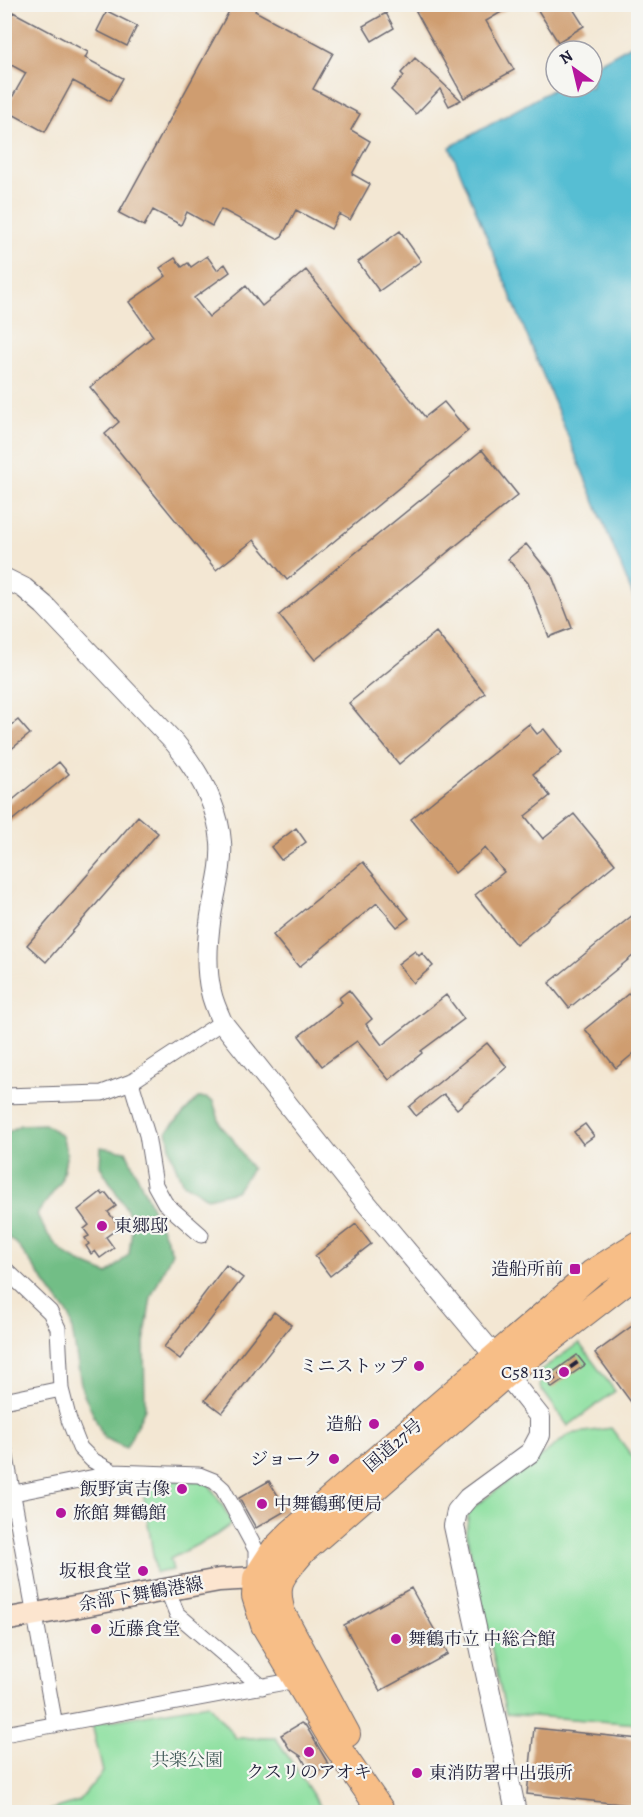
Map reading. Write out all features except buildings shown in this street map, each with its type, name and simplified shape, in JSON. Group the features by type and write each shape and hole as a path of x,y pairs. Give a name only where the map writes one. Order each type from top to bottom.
{"highway":[{"name":"国道27号","path":"501,1365 592,1273 639,1244"},
{"name":"国道27号","path":"267,1579 274,1550 292,1532 501,1365 639,1272"},
{"path":"267,1579 279,1600 282,1613 348,1735 383,1812 333,1741 264,1625 255,1596 267,1579"}],"main road":[{"name":"余部下舞鶴港線","path":"4,1620 219,1580 267,1579"}],"street":[{"path":"4,578 24,588 44,605 192,763 204,784 215,812 221,843 208,956 211,993 222,1022 540,1416 540,1435 531,1452 468,1498 457,1511 454,1526 516,1812"},
{"path":"4,1096 102,1093 131,1082 222,1022"},
{"path":"131,1082 147,1135 155,1185 165,1203 201,1235"},
{"path":"4,1269 51,1312 58,1328 61,1389 69,1420 80,1448 92,1460 113,1472"},
{"path":"4,1401 61,1389"},
{"path":"4,1446 9,1494 55,1725"},
{"path":"9,1494 113,1472 199,1475 214,1481 223,1489 256,1550 267,1579"},
{"path":"167,1590 177,1614 262,1687"},
{"path":"4,1734 296,1680"}],"green space":[{"path":"198,1098 213,1101 221,1126 232,1138 252,1169 236,1191 207,1198 182,1182 172,1157 167,1131"},
{"path":"45,1124 62,1136 67,1153 61,1182 37,1214 43,1227 57,1246 74,1259 108,1274 129,1254 133,1220 100,1166 101,1147 126,1151 172,1252 151,1297 144,1343 145,1408 126,1448 104,1438 82,1390 70,1317 17,1244 5,1235 5,1134 20,1125"},
{"path":"579,1343 615,1391 568,1426 540,1387 541,1370"},
{"path":"611,1428 638,1464 638,1724 506,1714 466,1532 469,1511 570,1434"},
{"path":"141,1479 198,1481 209,1484 233,1523 216,1535 170,1559 173,1570 156,1573"},
{"name":"共楽公園","path":"208,1704 236,1738 276,1738 324,1812 45,1812 79,1801 103,1772 92,1724"}],"water":[{"path":"638,41 638,608 450,147 544,94 544,99 604,99 604,60"}],"railway":[{"path":"548,1383 581,1360"}],"place":[{"name":"東郷邸","path":"102,1226"},
{"name":"造船所前","path":"575,1269"},
{"name":"ミニストップ","path":"419,1366"},
{"name":"C58 113","path":"564,1372"},
{"name":"造船","path":"374,1424"},
{"name":"ジョーク","path":"334,1459"},
{"name":"飯野寅吉像","path":"182,1489"},
{"name":"中舞鶴郵便局","path":"262,1504"},
{"name":"旅館 舞鶴館","path":"61,1513"},
{"name":"坂根食堂","path":"143,1571"},
{"name":"近藤食堂","path":"96,1629"},
{"name":"舞鶴市立 中総合館","path":"396,1639"},
{"name":"クスリのアオキ","path":"309,1752"},
{"name":"東消防署中出張所","path":"417,1773"}]}
